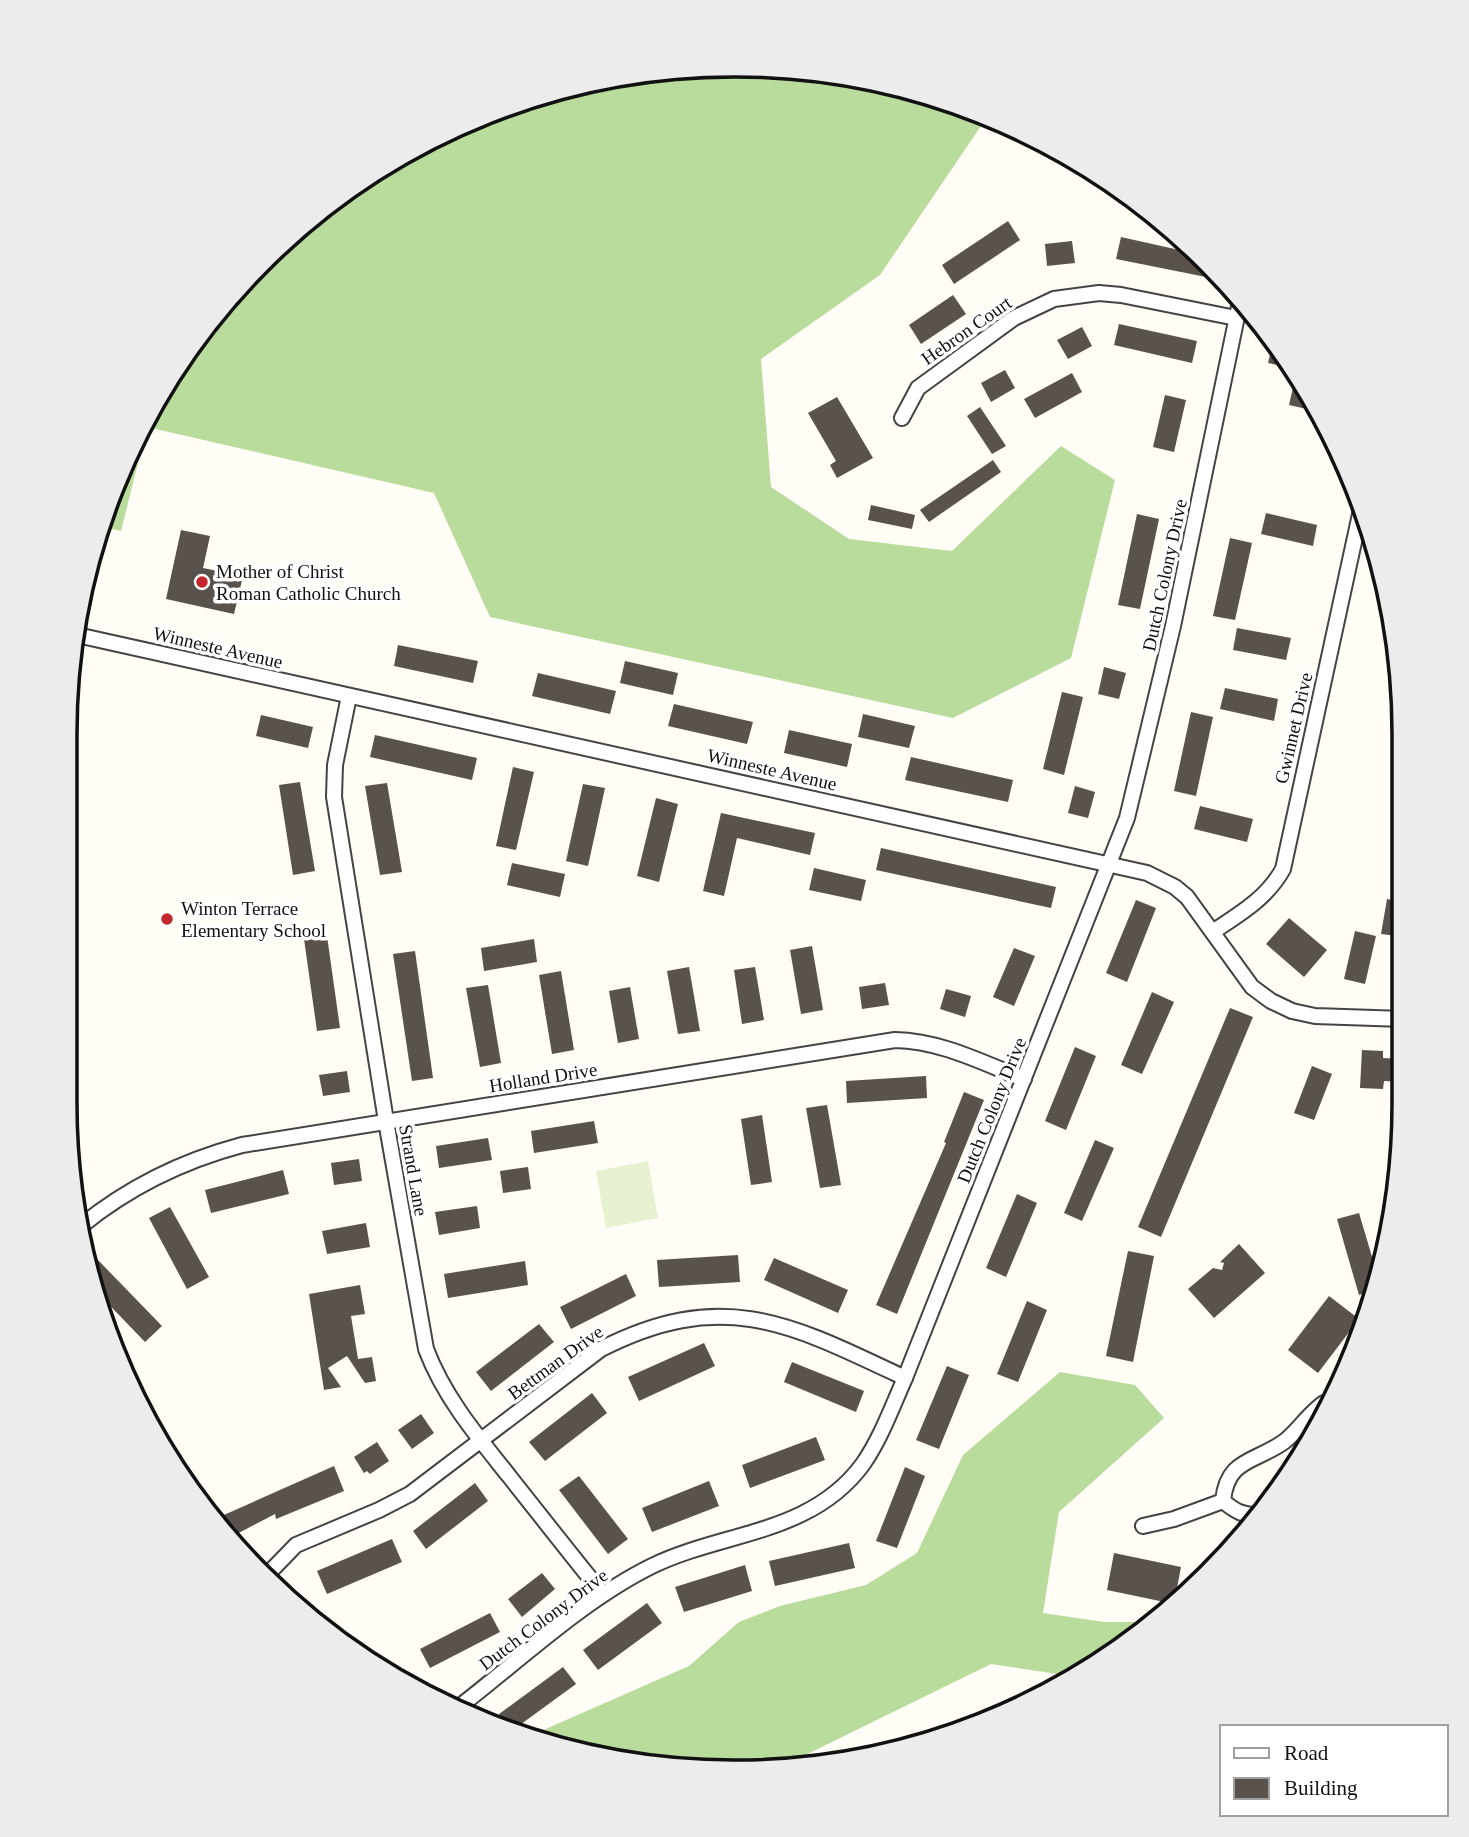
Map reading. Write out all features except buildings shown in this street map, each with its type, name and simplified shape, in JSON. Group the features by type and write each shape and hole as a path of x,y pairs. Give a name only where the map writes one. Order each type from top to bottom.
{"street":[{"name":"Hebron Court","path":"902,418 918,388 1014,318 1054,299 1098,293 1121,295 1236,318"},
{"name":"Dutch Colony Drive","path":"465,1702 603,1594 651,1567 679,1554 789,1521 830,1498 863,1464 875,1444 905,1378 1127,818 1173,626 1238,311"},
{"name":"Gwinnet Drive","path":"1214,931 1257,901 1276,881 1283,869 1358,525"},
{"name":"Winneste Avenue","path":"85,637 1147,873 1175,887 1187,897 1252,987 1284,1007 1315,1016 1392,1019"},
{"name":"Strand Lane","path":"349,696 335,765 334,797 386,1122 426,1349 434,1372 446,1392 603,1594"},
{"name":"Holland Drive","path":"88,1221 138,1185 171,1168 242,1145 895,1040 938,1045 1024,1079"},
{"name":"Bettman Drive","path":"272,1569 296,1545 410,1494 601,1349 656,1325 686,1319 738,1317 779,1324 905,1378"},
{"path":"1223,1501 1225,1482 1238,1465 1266,1453 1287,1439 1316,1408"},
{"path":"1223,1501 1233,1510 1246,1515"},
{"path":"1143,1526 1174,1520 1223,1501"}],"green space":[{"path":"734,77 778,78 863,90 905,99 981,125 880,275 761,359 771,487 849,539 952,551 1061,446 1115,480 1071,658 953,718 490,617 434,493 153,428 188,369 240,301 301,240 369,188 406,165 483,127 564,99 649,83"},
{"path":"140,455 121,531 110,529"},
{"path":"648,1161 658,1218 606,1228 596,1171"},
{"path":"1060,1372 1135,1385 1164,1418 1059,1512 1043,1613 1104,1622 1137,1622 1059,1674 991,1664 803,1756 778,1759 691,1759 606,1747 542,1731 689,1666 739,1622 780,1606 866,1585 917,1553 963,1455"}],"place":[{"name":"Mother of Christ Roman Catholic Church","path":"202,582"},
{"name":"Winton Terrace Elementary School","path":"167,919"}]}
